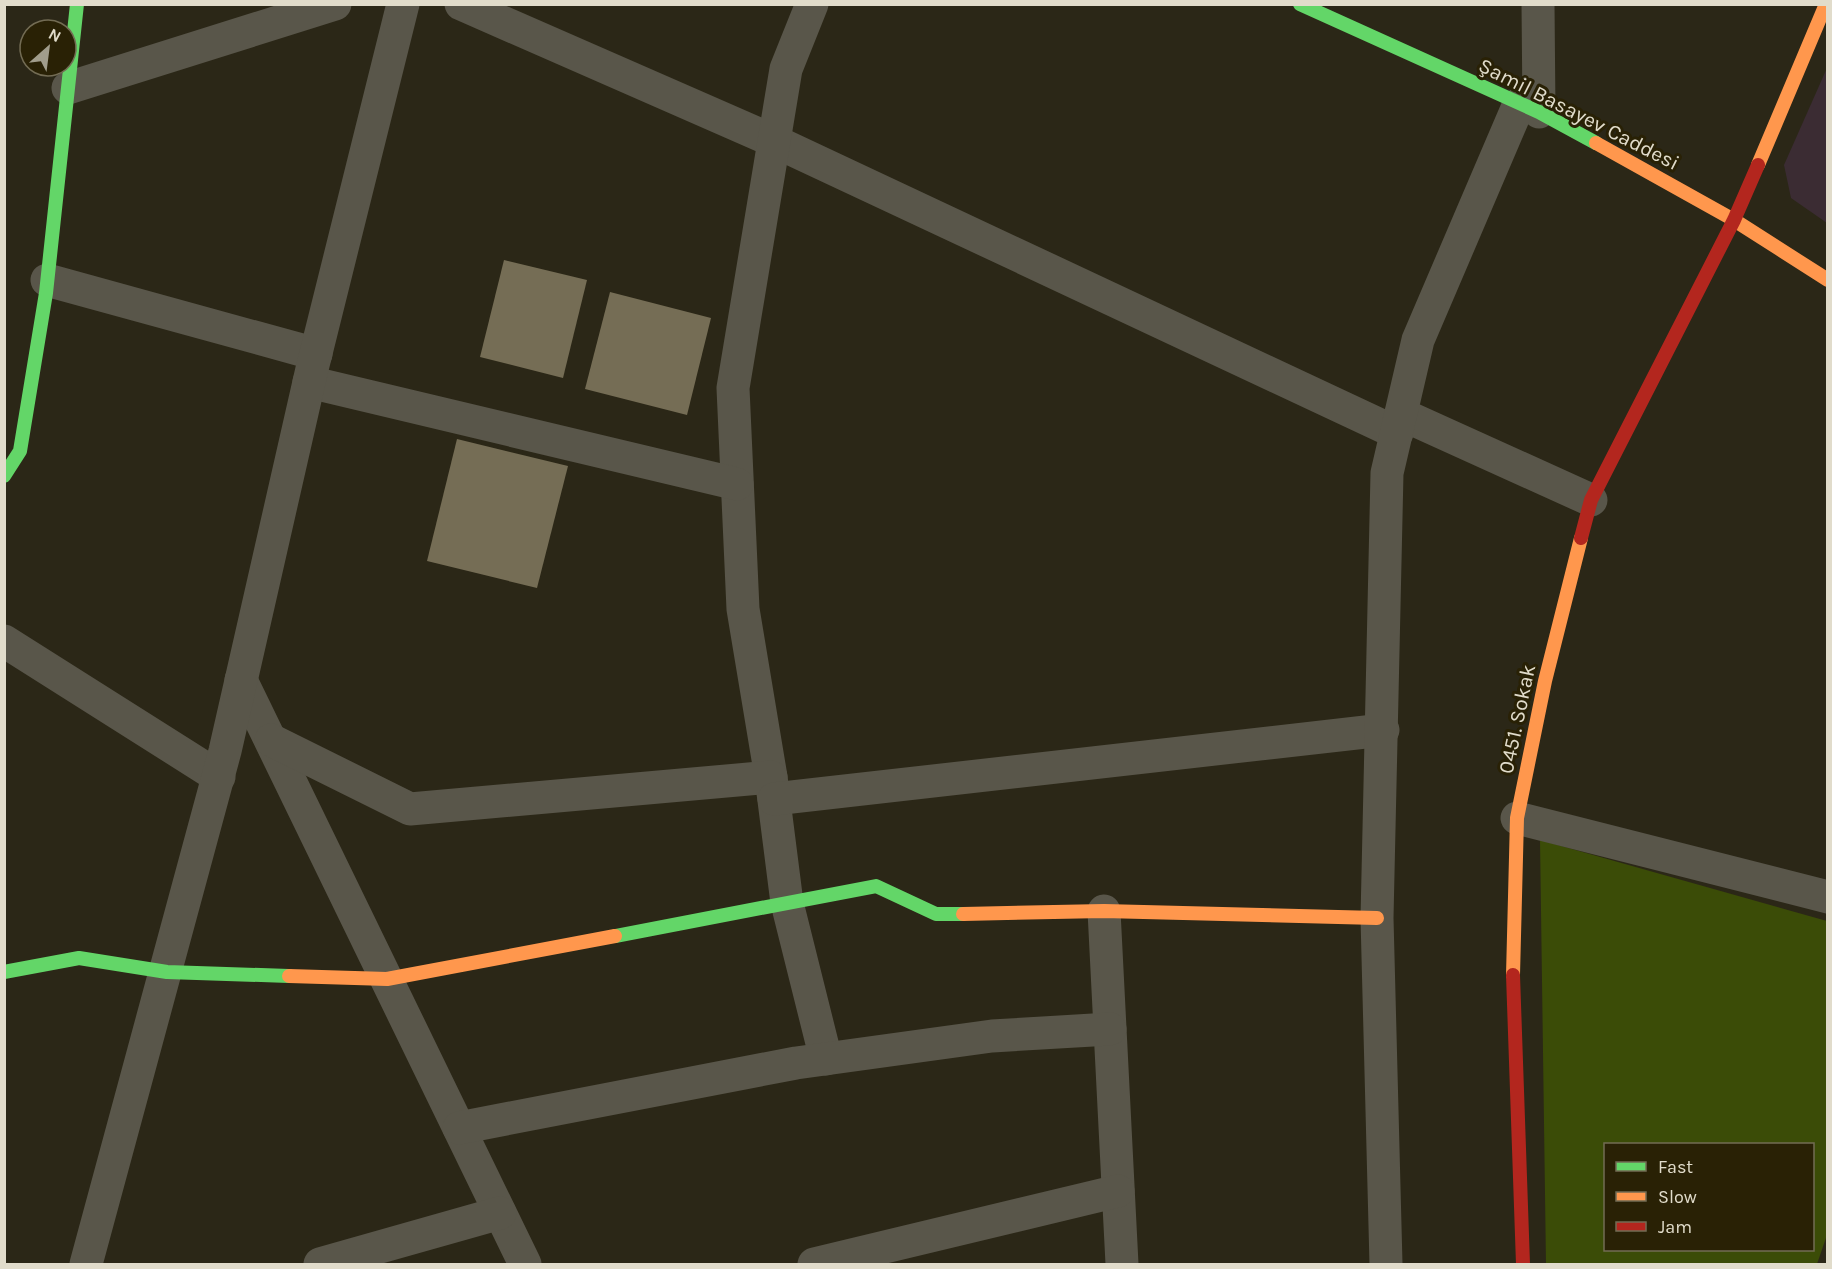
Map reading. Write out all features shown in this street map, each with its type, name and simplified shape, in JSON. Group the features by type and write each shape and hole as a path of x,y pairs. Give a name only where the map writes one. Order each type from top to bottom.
{"street":[{"path":"4,476 20,451 47,280 77,4"},
{"path":"68,88 335,4"},
{"path":"86,1264 219,777 313,368 403,4"},
{"path":"461,4 774,141 1399,424 1591,500"},
{"path":"812,4 786,69 733,388 743,609 772,788 787,903 826,1059"},
{"path":"1386,1264 1377,918 1388,473 1418,340 1529,108 1538,4"},
{"name":"0451. Sokak","path":"1522,1264 1512,1008 1517,818 1545,681 1591,500 1734,220 1827,4"},
{"name":"Şamil Basayev Caddesi","path":"1303,5 1529,108 1734,220 1827,280"},
{"path":"47,280 313,368 737,484"},
{"path":"4,642 219,777"},
{"path":"241,680 525,1264"},
{"path":"271,740 410,809 772,788 1383,730"},
{"path":"1517,818 1827,897"},
{"path":"4,972 79,958 167,972 387,979 876,886 936,914 1104,910 1377,918"},
{"path":"1104,910 1122,1264"},
{"path":"459,1128 826,1059 992,1036 1110,1029"},
{"path":"814,1264 892,1255 1118,1191"},
{"path":"320,1264 500,1213"}],"shaded area":[{"path":"1827,68 1827,223 1791,198 1784,165"}],"green space":[{"path":"1540,840 1827,921 1828,1232 1817,1264 1546,1264"}],"building":[{"path":"504,260 587,280 563,378 480,357"},
{"path":"610,292 711,318 687,415 585,389"},
{"path":"457,439 568,466 537,588 427,561"}],"traffic: fast":[{"path":"4,476 20,451 46,293 77,4"},
{"path":"1300,4 1539,112 1596,143"},
{"path":"615,936 876,886 936,914 963,914"},
{"path":"4,972 79,958 167,972 289,976"}],"traffic: slow":[{"path":"1758,165 1826,4"},
{"path":"1596,143 1734,220 1828,280"},
{"path":"1513,975 1517,818 1545,681 1581,538"},
{"path":"963,914 1104,911 1377,918"},
{"path":"289,976 387,979 615,936"}],"traffic: jam":[{"path":"1581,538 1591,500 1734,220 1758,165"},
{"path":"1513,975 1523,1264"}]}
